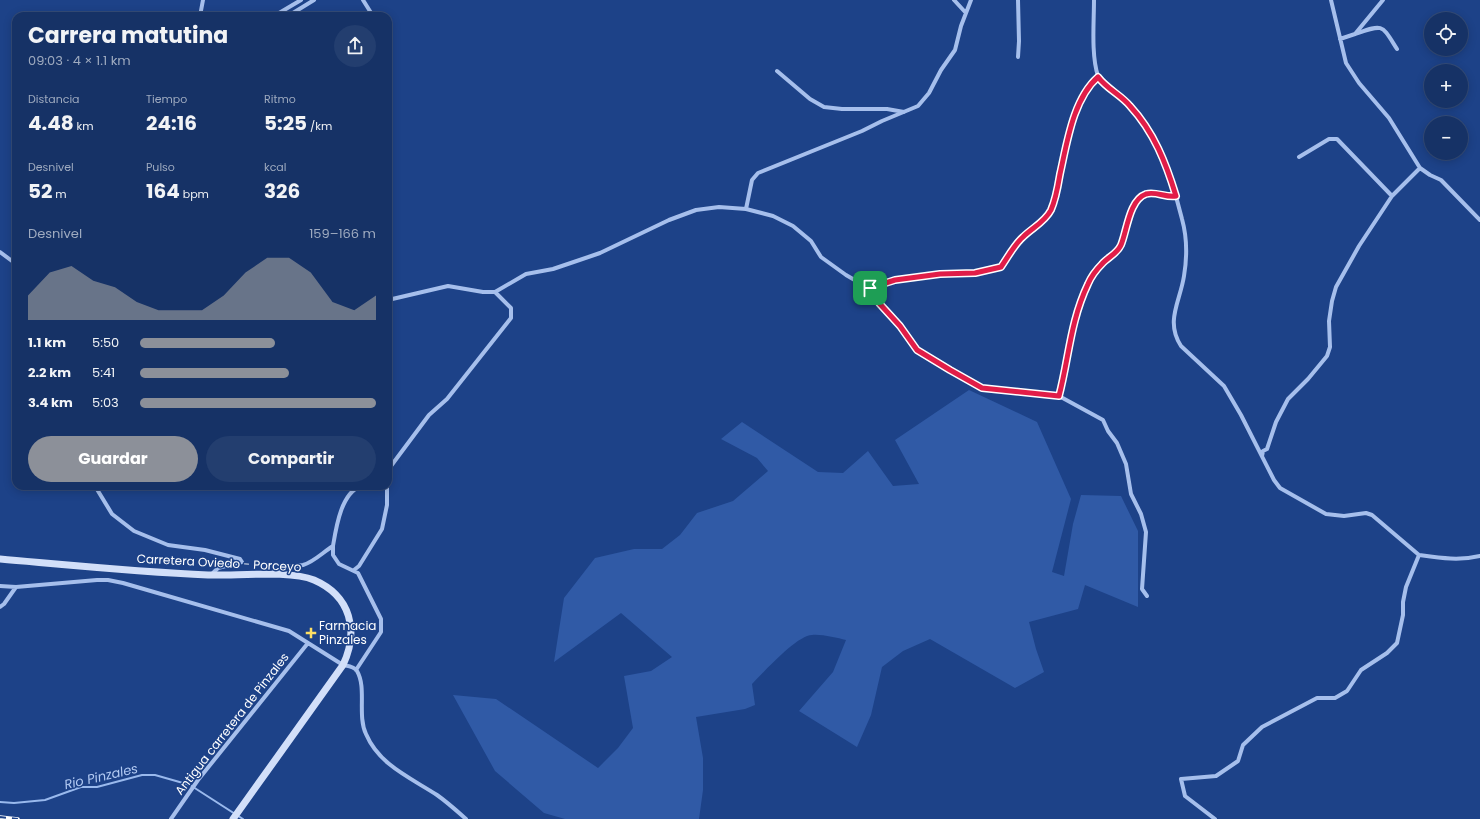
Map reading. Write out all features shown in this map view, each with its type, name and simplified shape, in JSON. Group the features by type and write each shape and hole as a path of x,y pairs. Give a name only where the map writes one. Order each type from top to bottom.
{"main road":[{"name":"Carretera Oviedo - Porceyo","path":"0,559 211,575 300,576 312,579 331,590 339,598 345,608 352,628 349,653 343,665 233,819"}],"street":[{"path":"201,12 203,0"},
{"path":"280,12 300,0"},
{"path":"294,12 314,0"},
{"path":"363,0 370,12"},
{"path":"954,0 966,13"},
{"path":"746,209 752,180 758,173 862,131 918,106 929,93 941,70 955,50 961,26 971,0"},
{"path":"1018,0 1020,41 1018,57"},
{"path":"1094,0 1094,58 1098,77 1105,85 1130,105 1151,134 1167,165 1183,220 1186,262 1184,277 1174,314 1173,324 1177,339 1182,346 1224,386 1242,415 1274,480 1280,488 1326,514 1344,516 1366,513 1372,515 1419,555 1447,559 1466,559 1480,556"},
{"path":"1331,0 1346,63 1359,83 1390,118 1420,168 1441,180 1480,220"},
{"path":"1355,34 1383,0"},
{"path":"1340,39 1375,27 1380,27 1384,29 1397,50"},
{"path":"777,71 810,99 824,107 848,109 886,109 905,112"},
{"path":"870,288 895,280 940,274 975,273 1001,267 1022,237 1040,224 1050,211 1056,194 1068,138 1082,98 1091,83 1098,77"},
{"path":"1299,157 1330,139 1337,139 1392,196"},
{"path":"1262,456 1263,451 1267,449 1276,422 1288,399 1308,379 1327,356 1330,347 1329,322 1336,287 1359,246 1392,196 1420,168"},
{"path":"1059,396 1065,376 1070,340 1080,302 1089,282 1102,263 1115,254 1121,246 1133,206 1138,199 1146,194 1161,194 1171,197 1176,196"},
{"path":"392,299 448,286 483,292 495,292 526,274 553,268 600,253 669,220 696,210 719,207 746,209 773,216 794,226 811,241 821,257 846,275 870,288 879,303 900,326 917,350 944,367 982,388 1059,396 1103,420 1108,431 1117,443 1126,464 1131,494 1141,514 1146,532 1142,589 1147,596"},
{"path":"0,252 12,261"},
{"path":"392,465 430,415 447,399 511,318 512,308 495,292"},
{"path":"98,490 112,514 134,531 168,545 205,550 240,559 242,562 218,568 211,575"},
{"path":"354,490 348,496 336,527 333,555 339,564 358,573 381,619 381,632 356,670"},
{"path":"354,570 359,566 382,529 387,505 387,490"},
{"path":"270,575 278,569 312,561 333,546"},
{"path":"1215,819 1185,796 1181,779 1216,776 1238,761 1243,745 1262,727 1317,698 1335,698 1347,691 1361,670 1387,653 1397,643 1403,615 1402,602 1419,555"},
{"path":"0,586 16,587 108,580 196,603 289,631 343,665 350,666 356,670 361,684 362,721 365,734 372,746 393,768 438,796 466,819"},
{"path":"0,607 4,604 16,587"},
{"name":"Antigua carretera de Pinzales","path":"171,819 198,780 308,643"}],"shaded area":[{"path":"969,390 1037,422 1071,499 1052,572 1064,576 1073,524 1081,495 1121,496 1138,531 1138,607 1085,585 1078,609 1029,622 1044,672 1015,688 930,639 903,651 882,667 871,715 857,747 799,711 833,672 846,640 820,635 806,637 798,641 780,655 752,684 755,705 745,709 696,717 703,758 703,790 699,819 565,819 544,813 495,771 453,695 496,699 598,768 618,748 633,728 624,676 651,671 672,657 621,613 554,662 564,598 595,558 634,549 662,549 680,535 697,513 733,501 768,471 757,458 721,439 742,422 818,472 843,473 868,451 893,486 919,484 895,440"}],"waterway":[{"name":"Rio Pinzales","path":"0,802 14,803 45,800 81,787 97,787 142,775 155,775 190,785 243,819"}],"railway":[{"path":"0,817 18,819"}],"place":[{"name":"Farmacia Pinzales","path":"311,633"}],"route":[{"path":"1098,77 1105,85 1130,105 1151,134 1167,165 1176,196 1171,197 1154,193 1146,194 1138,199 1133,206 1121,246 1115,254 1102,263 1089,282 1080,302 1066,358 1065,376 1059,396 982,388 928,358 917,350 900,326 879,303 870,288 895,280 940,274 975,273 1001,267 1022,237 1040,224 1050,211 1056,194 1068,138 1082,98 1091,83 1098,77"}]}
